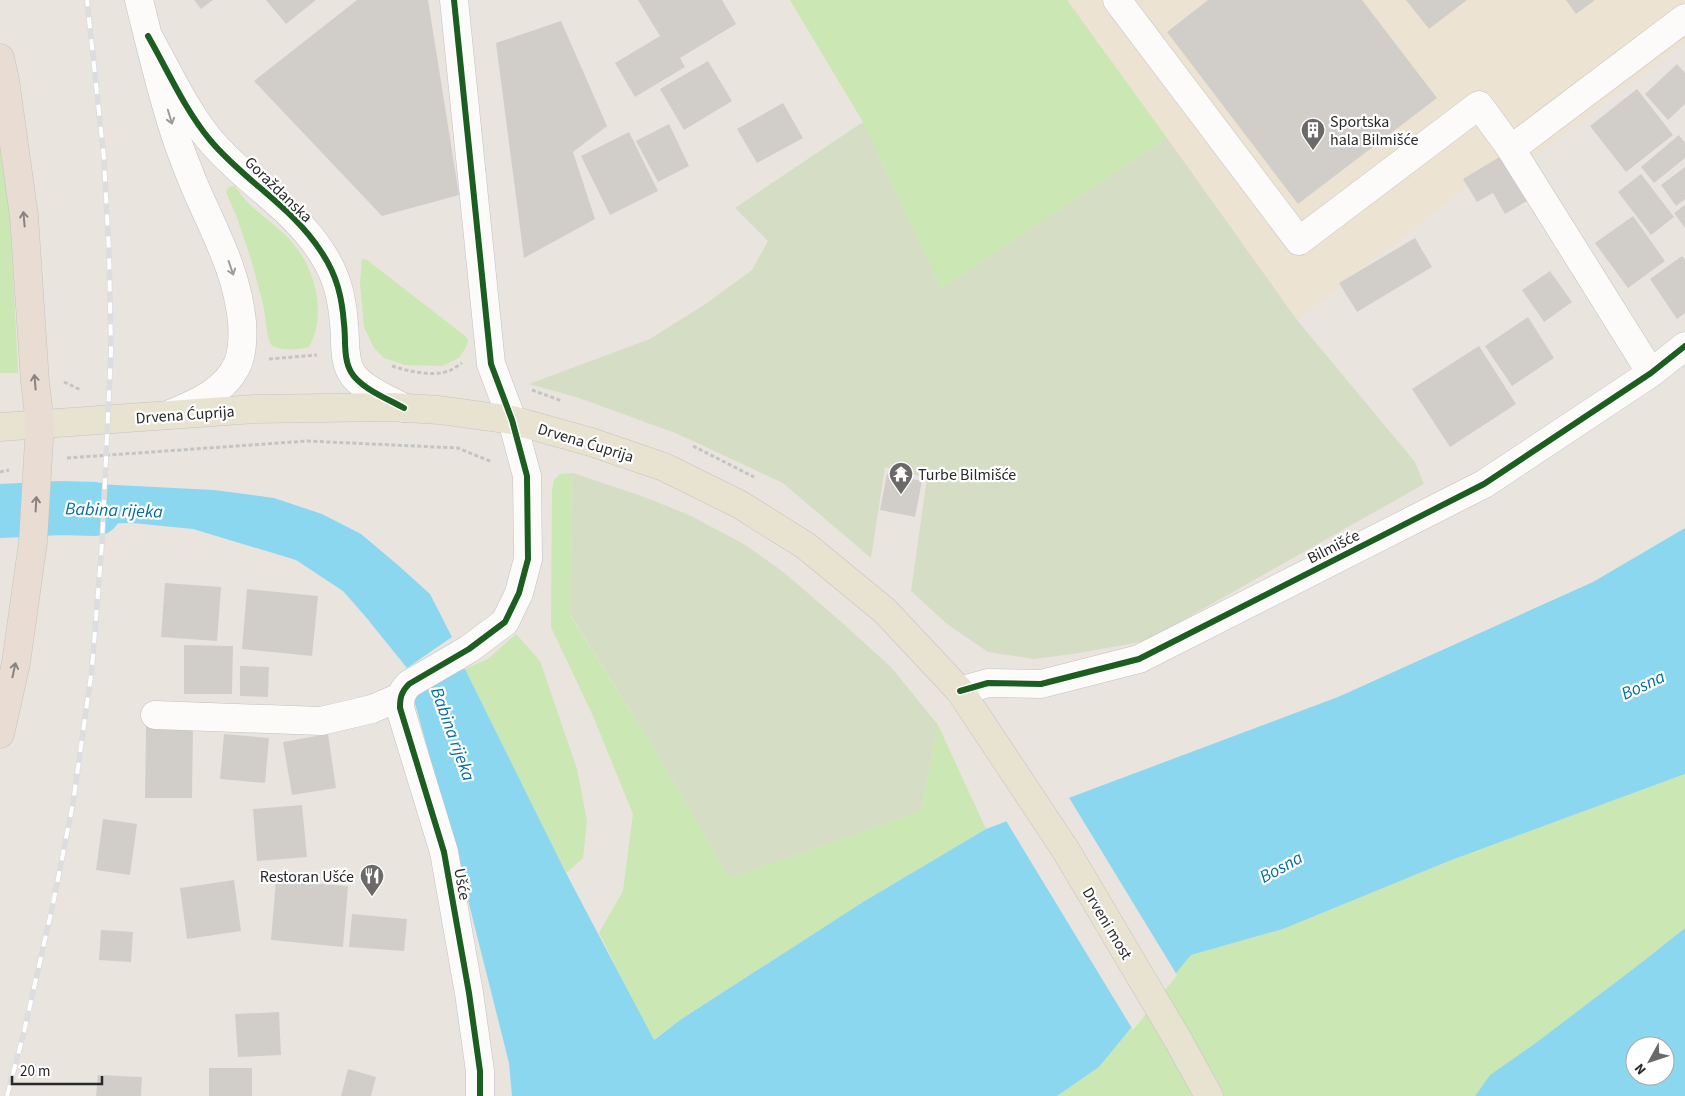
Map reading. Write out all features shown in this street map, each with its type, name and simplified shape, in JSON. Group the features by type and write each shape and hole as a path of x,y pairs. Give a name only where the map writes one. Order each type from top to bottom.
{"highway":[{"path":"0,58 6,80 24,216 35,382 40,424 34,542 16,663 0,734"}],"main road":[{"name":"Drvena Ćuprija","path":"0,427 264,409 404,408 439,410 512,420 591,442 664,467 739,504 806,546 904,629 960,691 1002,753"},
{"name":"Drveni most","path":"1002,753 1065,849 1209,1096"}],"street":[{"name":"Goraždanska","path":"139,0 178,144 196,190 232,268 240,304 243,333 242,350 238,363 229,379 211,395 196,404 169,414"},
{"path":"155,715 321,720 372,709 405,690 505,622 519,593 528,559 527,476 512,420 490,364 454,0"},
{"path":"1117,0 1300,241 1478,105 1511,149 1651,373"},
{"path":"1511,149 1685,18"},
{"name":"Goraždanska","path":"148,36 193,117 211,141 239,169 292,216 322,253 340,288 345,353 351,372 364,386 404,408"},
{"name":"Bilmišće","path":"960,691 988,683 1041,684 1139,659 1484,484 1651,373 1685,346"},
{"name":"Ušće","path":"405,690 400,708 444,852 469,993 480,1071 480,1096"}],"path":[{"path":"38,465 62,458 307,442 458,448 487,459 498,466 527,476"}],"shaded area":[{"path":"1067,0 1685,0 1685,42 1525,164 1480,176 1297,320"}],"green space":[{"path":"790,0 1067,0 1167,138 941,289 863,122"},
{"path":"863,122 941,289 1167,138 1297,320 1415,462 1424,484 1146,641 1034,659 988,652 947,624 911,591 927,478 885,467 871,558 783,483 678,434 579,398 529,384 650,339 707,303 752,270 768,241 735,208"},
{"path":"0,123 8,175 18,373 0,373"},
{"path":"235,186 249,204 290,240 303,257 309,269 317,295 318,309 314,335 309,347 281,349 272,346 268,338 264,308 251,259 226,192 229,187"},
{"path":"362,259 367,260 465,336 468,340 459,358 442,366 405,365 384,358 374,348 364,327 360,283"},
{"path":"573,473 570,615 660,758 727,874 734,877 921,811 938,725 986,829 863,902 680,1020 653,1040 599,933 623,891 633,814 593,716 551,627 552,490 554,480 560,474"},
{"path":"573,473 644,497 689,515 744,544 782,571 891,667 938,725 921,811 734,877 727,874 660,758 570,614"},
{"path":"516,634 540,661 577,769 587,821 583,858 566,873 465,669 488,659"},
{"path":"1685,774 1685,928 1537,1042 1490,1075 1475,1096 1057,1096 1099,1067 1191,955 1283,929 1449,861"}],"water":[{"path":"37,481 214,490 274,498 322,514 361,534 430,594 452,637 407,668 343,591 296,560 193,529 132,523 38,525"},
{"path":"0,489 2,489 4,526 0,528"},
{"name":"Bosna","path":"1685,528 1685,774 1449,861 1283,929 1191,955 1099,1067 1057,1096 512,1096 509,1063 453,840 411,689 433,679 465,669 566,873 654,1040 680,1020 863,902 986,829 1338,697 1593,582"},
{"path":"1685,928 1685,1096 1475,1096 1490,1075 1537,1042"}],"pier":[{"path":"1068,796 1177,975 1133,1030 1005,819"}],"building":[{"path":"194,0 213,0 201,9"},
{"path":"266,0 316,0 286,24"},
{"path":"357,0 428,0 459,195 382,216 254,81"},
{"path":"638,0 722,0 736,24 680,58 685,67 635,97 615,63 660,36"},
{"name":"Sportska hala Bilmišće","path":"1208,0 1362,0 1437,98 1298,204 1167,32"},
{"path":"1406,0 1467,0 1429,29"},
{"path":"1566,0 1595,0 1576,14"},
{"path":"561,21 607,126 573,152 595,219 524,258 496,43"},
{"path":"708,61 732,101 684,130 660,89"},
{"path":"1677,64 1685,73 1685,104 1668,120 1645,94"},
{"path":"1637,89 1673,135 1626,172 1590,126"},
{"path":"783,103 803,138 757,163 737,129"},
{"path":"669,124 689,166 658,182 636,141"},
{"path":"629,132 658,191 610,215 581,156"},
{"path":"1679,135 1685,143 1685,158 1654,183 1641,167"},
{"path":"1501,156 1527,201 1505,214 1493,193 1477,202 1463,179"},
{"path":"1685,167 1685,199 1676,206 1661,185"},
{"path":"1641,174 1674,217 1651,235 1618,192"},
{"path":"1685,205 1685,228 1674,213"},
{"path":"1633,216 1665,261 1628,288 1595,243"},
{"path":"1415,238 1432,267 1357,312 1339,283"},
{"path":"1682,256 1685,259 1685,313 1677,319 1650,279"},
{"path":"1550,271 1572,302 1544,322 1522,290"},
{"path":"1528,317 1554,358 1512,386 1485,346"},
{"path":"1479,346 1516,404 1450,447 1412,389"},
{"name":"Turbe Bilmišće","path":"887,474 922,481 915,517 880,510"},
{"path":"165,583 221,587 217,641 161,637"},
{"path":"247,589 318,596 312,656 242,649"},
{"path":"184,645 233,646 232,694 184,694"},
{"path":"240,666 269,667 268,697 240,696"},
{"path":"146,726 193,727 192,798 145,798"},
{"path":"224,734 269,738 265,783 220,779"},
{"path":"328,734 336,788 292,795 283,742"},
{"path":"302,805 307,857 257,861 253,809"},
{"path":"103,819 137,824 130,875 96,870"},
{"path":"234,880 241,931 187,939 180,888"},
{"path":"276,880 348,886 343,947 271,940"},
{"path":"352,914 407,919 404,951 349,947"},
{"path":"101,930 133,932 131,962 99,960"},
{"path":"279,1012 281,1055 238,1057 235,1014"},
{"path":"209,1068 252,1068 252,1096 209,1096"},
{"path":"348,1069 376,1077 371,1096 341,1096"},
{"path":"98,1075 142,1077 141,1096 96,1096"}],"waterway":[{"name":"Babina rijeka","path":"0,511 61,508 95,509"}],"railway":[{"path":"7,1096 23,1036 53,904 73,803 92,668 102,543 111,351 109,252 104,159 87,0"}],"cycle path":[{"path":"454,0 491,364 512,420 527,476 528,559 519,593 505,622 469,649 409,684 402,695 400,708 444,852 469,993 480,1071 480,1096"},
{"path":"148,36 185,103 210,140 223,155 297,221 322,253 335,278 340,296 348,367 355,378 368,388 404,408"},
{"path":"960,691 988,683 1041,684 1139,659 1484,484 1651,373 1685,346"}],"place":[{"name":"Sportska hala Bilmišće","path":"1313,151"},
{"name":"Turbe Bilmišće","path":"901,495"},
{"name":"Restoran Ušće","path":"372,897"}]}
